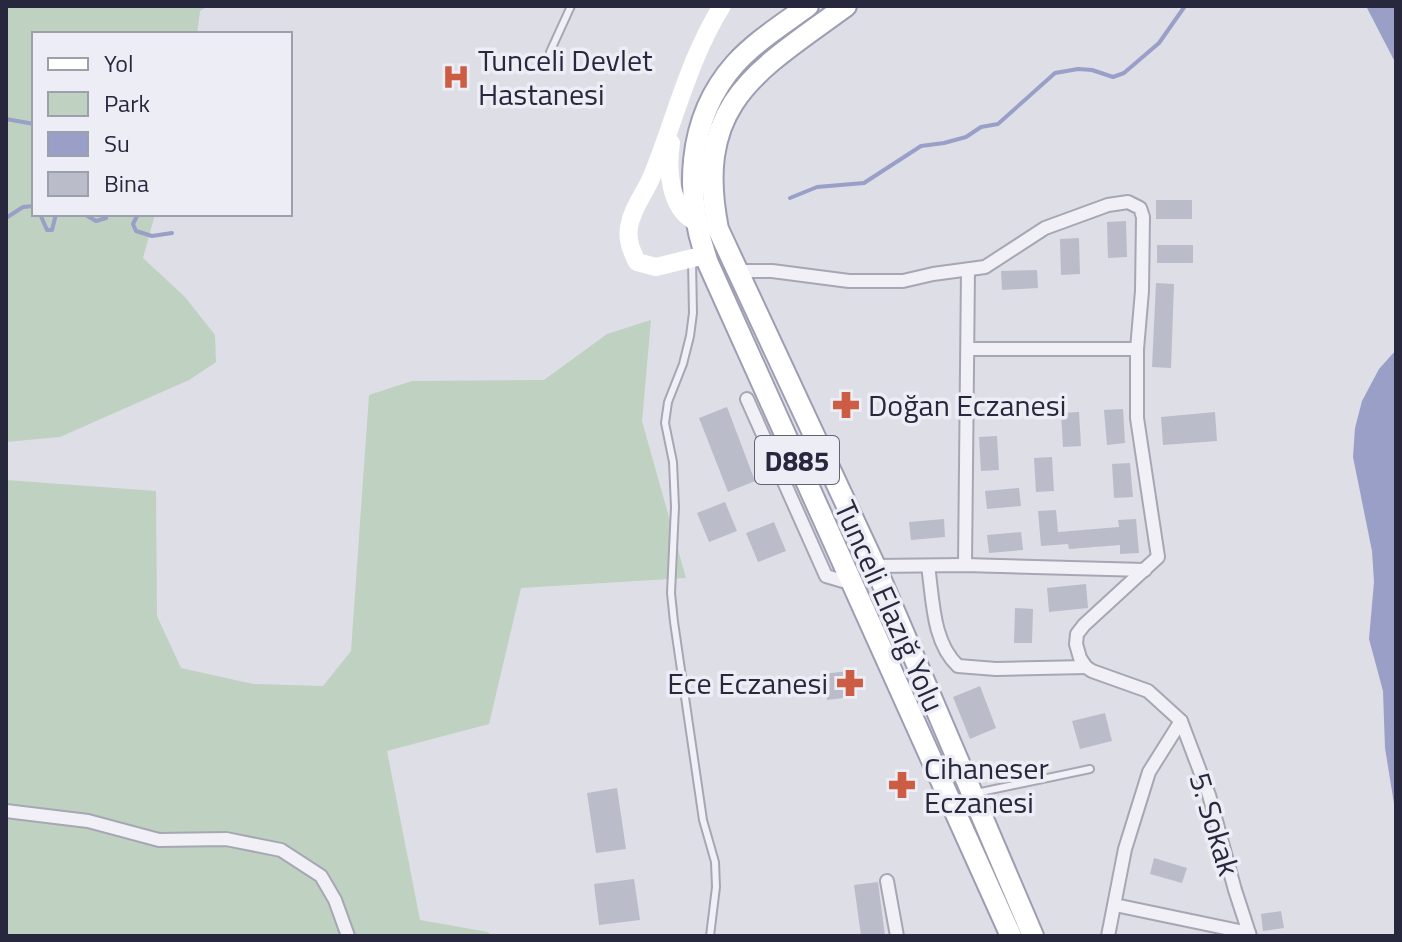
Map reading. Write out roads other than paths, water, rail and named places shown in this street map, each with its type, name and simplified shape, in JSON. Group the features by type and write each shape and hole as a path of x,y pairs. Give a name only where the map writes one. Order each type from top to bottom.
{"main road":[{"name":"Tunceli Elazığ Yolu","path":"808,6 756,44 735,64 709,104 699,130 692,173 699,258 853,584 1011,936"},
{"name":"Tunceli Elazığ Yolu","path":"846,6 749,80 720,128 714,153 712,202 718,229 736,271 875,566 1033,936"}],"street":[{"path":"699,258 656,267 637,262 629,246 629,226 634,209 650,182 692,67 722,6"},
{"path":"696,222 686,217 678,204 669,170 671,145 707,55 732,6"},
{"path":"736,271 772,271 849,281 903,281 985,267 1045,228 1108,205 1128,202 1140,208 1143,217 1142,291 1137,349 1137,418 1158,551 1155,562 1102,607 1077,634 1077,651 1086,667"},
{"path":"965,565 968,270"},
{"path":"969,349 1137,349"},
{"path":"747,399 826,576 853,584"},
{"path":"875,566 1145,570"},
{"path":"928,566 937,626 945,652 958,666 996,669 1086,667 1148,691 1178,717 1149,772 1125,849 1108,936"},
{"name":"5. Sokak","path":"1178,717 1209,795 1250,935"},
{"path":"6,811 88,821 159,840 226,839 281,850 321,876 335,900 348,936"},
{"path":"887,881 897,936"},
{"path":"1115,905 1250,935"}],"lane":[{"path":"550,52 571,6"},
{"path":"699,258 690,336 668,402 665,423 673,462 671,593 674,622 703,820 715,862 716,887 710,936"},
{"path":"973,794 1090,769"}],"water":[{"path":"1366,6 1396,6 1396,64"},
{"path":"1396,350 1396,816 1385,748 1383,691 1369,639 1374,582 1372,551 1353,457 1355,428 1362,401 1379,369"}],"waterway":[{"path":"790,198 817,187 864,183 921,146 966,137 981,127 998,124 1055,73 1078,69 1113,77 1124,73 1159,43 1185,6"},
{"path":"6,119 32,124"},
{"path":"6,218 23,207 32,206"},
{"path":"41,216 47,230 52,230 56,216"},
{"path":"87,216 96,221 106,216"},
{"path":"137,216 133,224 136,231 152,236 172,233"}],"place":[{"name":"Tunceli Devlet Hastanesi","path":"456,77"},
{"name":"Doğan Eczanesi","path":"846,405"},
{"name":"Ece Eczanesi","path":"850,683"},
{"name":"Cihaneser Eczanesi","path":"902,785"}]}
